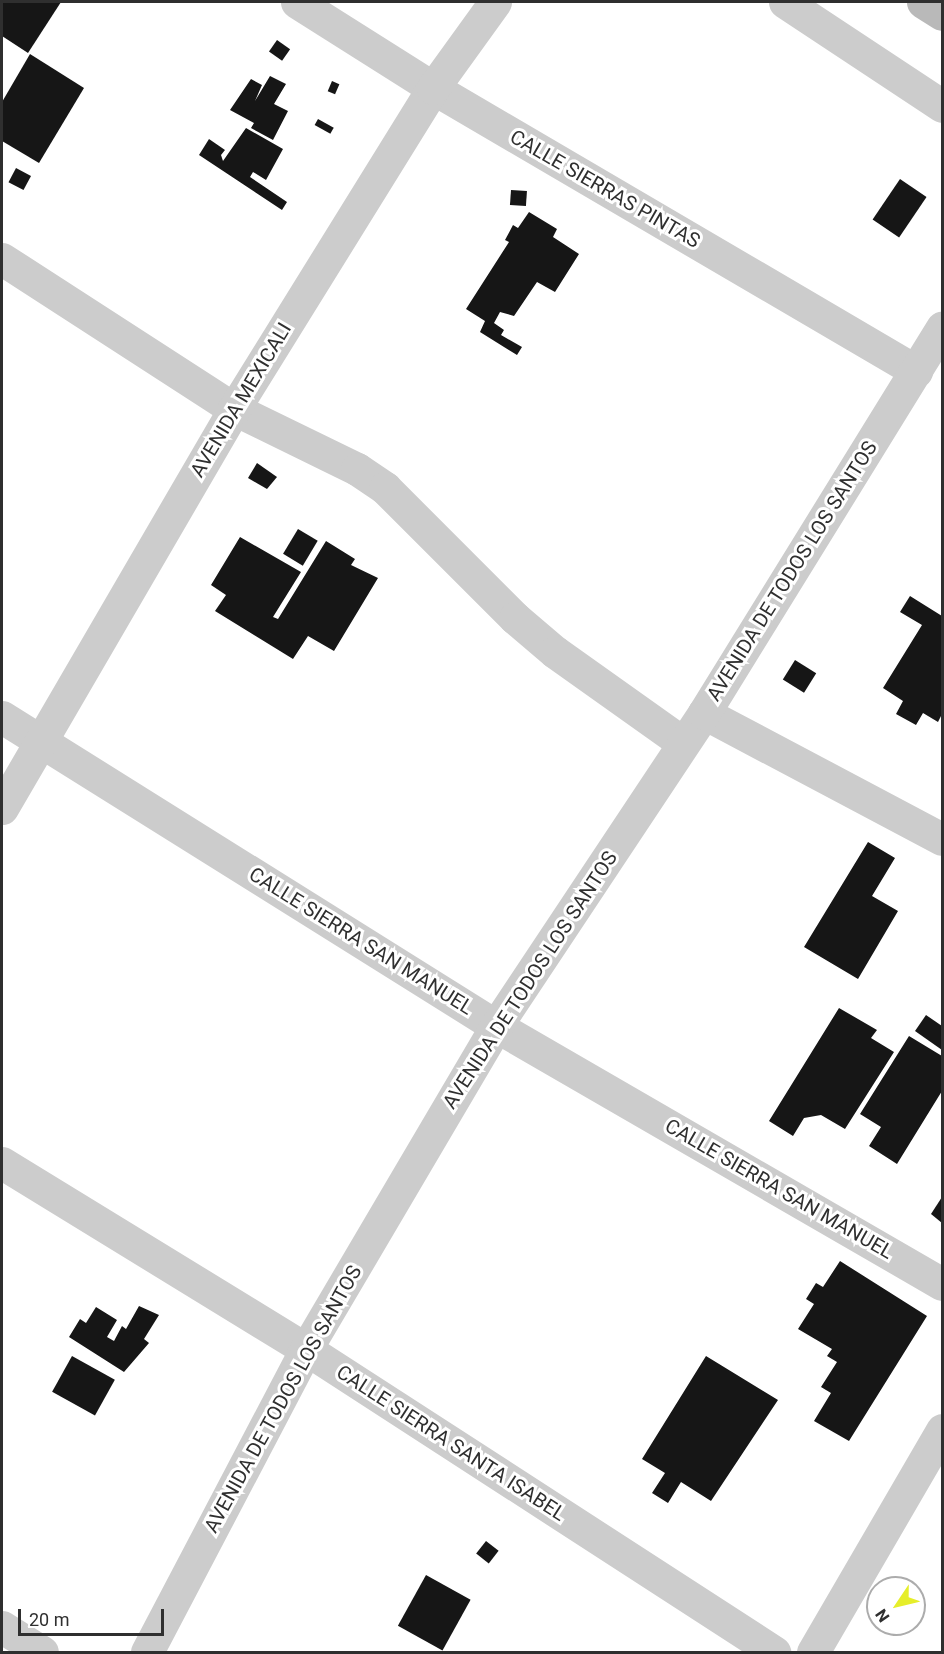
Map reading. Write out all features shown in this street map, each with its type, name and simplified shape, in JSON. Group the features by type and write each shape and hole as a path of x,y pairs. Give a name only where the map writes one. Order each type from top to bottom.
{"main road":[{"path":"922,2 942,14"}],"street":[{"name":"CALLE SIERRAS PINTAS","path":"297,2 433,88 916,371"},
{"name":"AVENIDA MEXICALI","path":"2,808 43,742 234,409 433,88 495,2"},
{"path":"785,2 942,106"},
{"path":"2,259 234,409 357,469 385,488 515,618 555,652 683,743"},
{"name":"AVENIDA DE TODOS LOS SANTOS","path":"147,1653 306,1349 496,1026 704,713 942,327"},
{"path":"704,713 942,839"},
{"name":"CALLE SIERRA SAN MANUEL","path":"2,717 496,1026 942,1284"},
{"name":"CALLE SIERRA SANTA ISABEL","path":"2,1163 306,1349 774,1653"},
{"path":"813,1653 942,1430"},
{"path":"2,1627 42,1653"}],"building":[{"path":"2,2 61,2 28,53 2,36"},
{"path":"277,40 290,49 282,61 269,51"},
{"path":"30,54 84,88 39,163 2,141 2,102"},
{"path":"270,76 286,84 274,104 288,111 273,140 251,128 254,123 230,110 251,79 262,85 255,101"},
{"path":"332,81 339,84 335,94 328,91"},
{"path":"318,119 334,128 330,134 315,125"},
{"path":"246,128 283,149 266,180 253,172 250,177 287,202 282,210 199,155 209,139 225,150 221,155 223,161"},
{"path":"16,168 31,176 23,190 8,182"},
{"path":"900,179 927,197 899,238 873,220"},
{"path":"511,190 527,191 526,206 510,205"},
{"path":"529,212 557,229 553,237 579,254 555,292 537,282 514,316 500,312 494,323 504,330 501,335 522,347 517,355 480,332 485,321 466,309 509,242 505,240 513,225 518,228"},
{"path":"257,463 277,477 267,489 248,478"},
{"path":"298,529 318,541 303,566 283,554"},
{"path":"240,537 301,572 273,617 278,619 326,541 355,559 351,565 378,578 334,651 308,636 293,659 215,611 226,595 211,585"},
{"path":"910,596 942,616 942,714 938,722 923,713 916,725 896,714 903,701 883,688 922,625 900,612"},
{"path":"795,660 816,673 804,693 783,680"},
{"path":"868,842 895,858 872,896 898,911 858,979 804,947"},
{"path":"839,1008 877,1030 871,1038 894,1052 845,1129 821,1115 804,1118 793,1136 769,1121"},
{"path":"926,1015 942,1026 942,1050 915,1031"},
{"path":"909,1036 942,1056 942,1091 897,1164 869,1146 881,1127 860,1114"},
{"path":"942,1197 942,1223 931,1214"},
{"path":"840,1261 927,1316 849,1441 814,1421 831,1393 821,1387 837,1362 827,1356 832,1349 798,1329 814,1304 806,1299 816,1283 823,1287"},
{"path":"139,1306 159,1315 144,1339 149,1343 124,1372 69,1337 80,1319 86,1323 96,1307 117,1320 107,1337 114,1341 122,1326 126,1329"},
{"path":"72,1356 115,1380 95,1416 52,1392"},
{"path":"706,1356 778,1400 711,1501 681,1482 668,1503 652,1493 665,1473 642,1459"},
{"path":"486,1541 499,1551 489,1563 476,1554"},
{"path":"426,1575 471,1600 442,1650 398,1626"}]}
